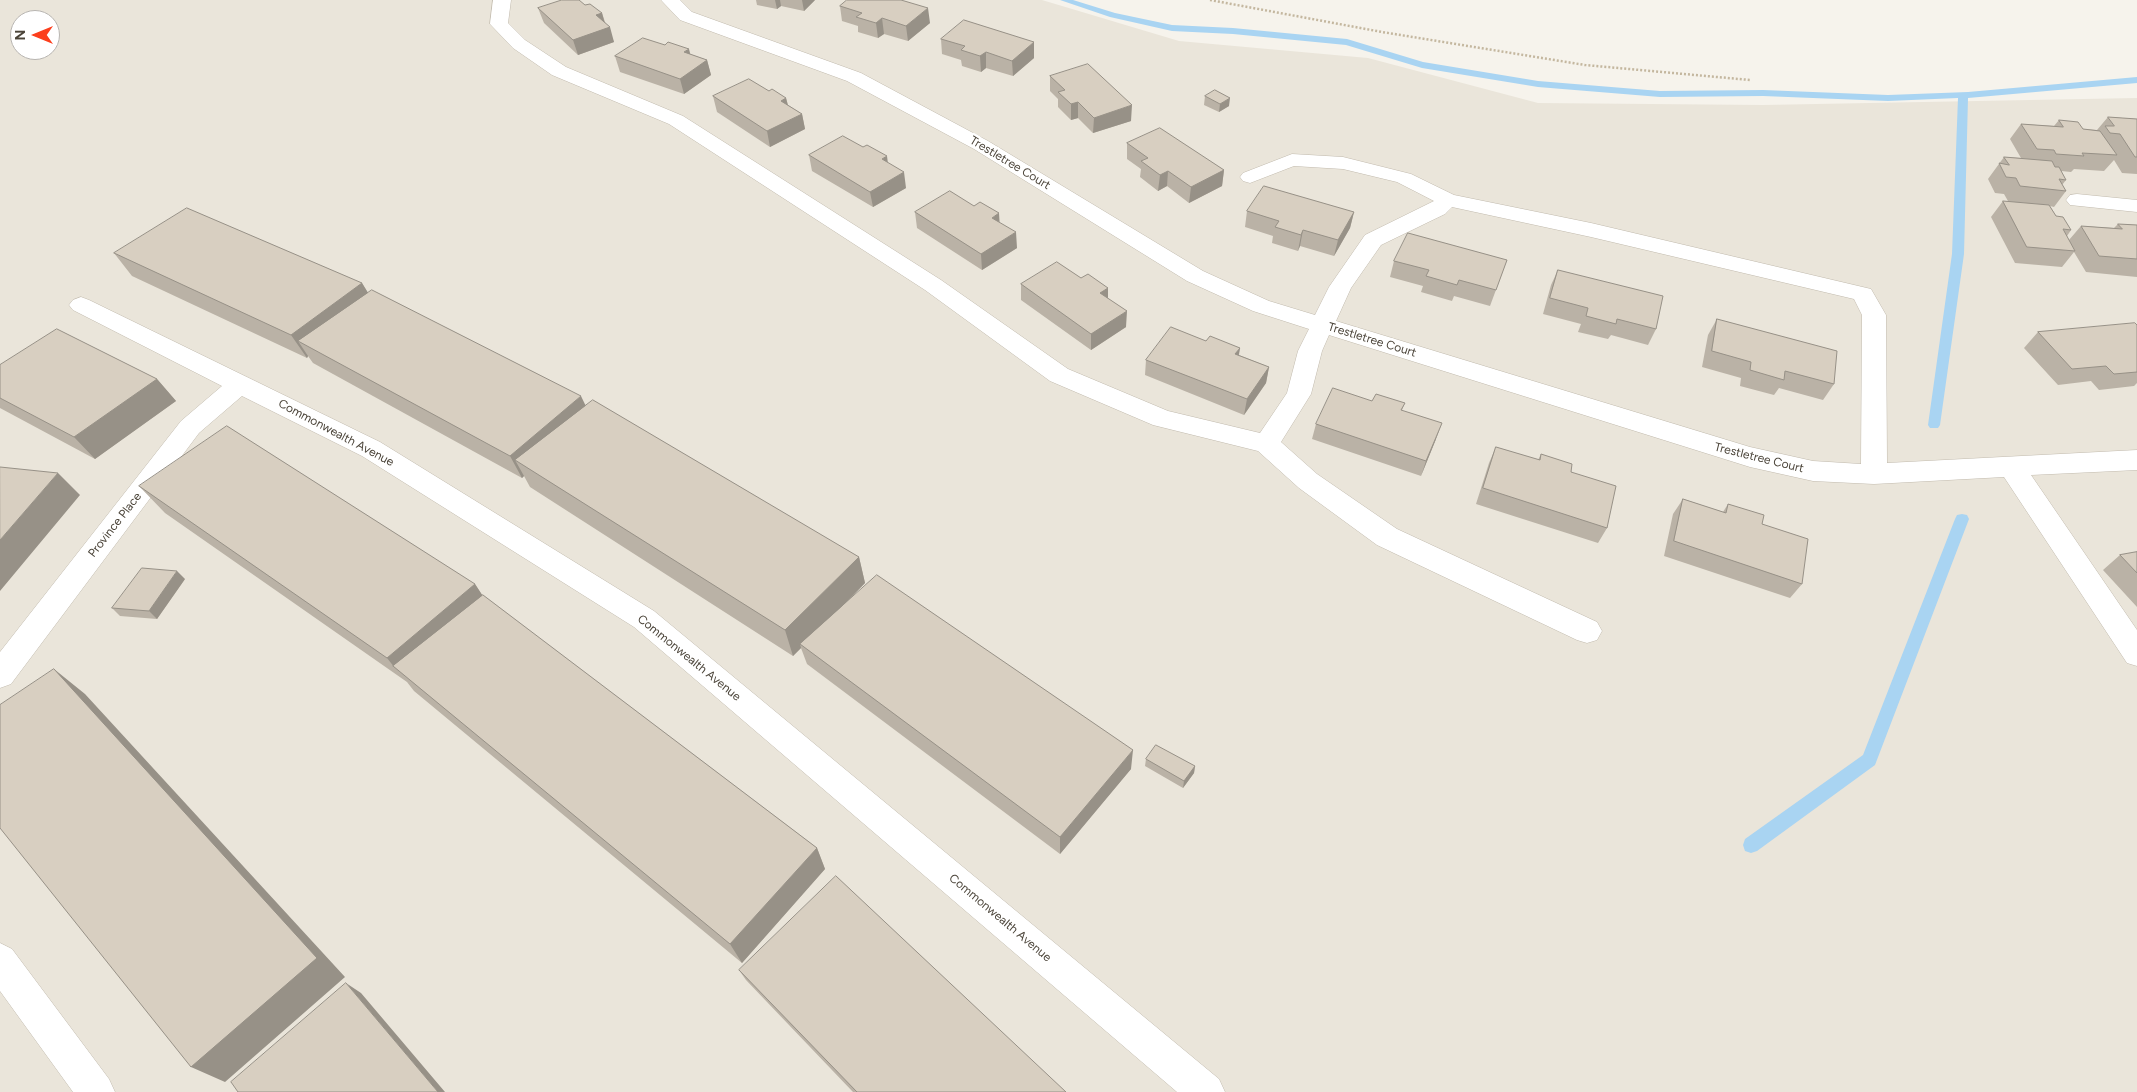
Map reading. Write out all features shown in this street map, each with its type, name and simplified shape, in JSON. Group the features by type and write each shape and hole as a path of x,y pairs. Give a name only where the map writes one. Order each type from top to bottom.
{"street":[{"path":"502,0 499,24 519,44 559,71 676,120 933,286 1059,375 1162,419 1266,444 1308,481 1387,538 1588,631"},
{"name":"Trestletree Court","path":"670,0 686,16 854,77 981,145 1194,276 1261,306 1750,457 1813,471 1874,474 2137,460"},
{"path":"1250,177 1292,160 1343,164 1404,178 1448,200 1591,230 1863,294 1874,315 1874,474"},
{"path":"1266,444 1299,394 1310,351 1340,286 1373,240 1437,209 1448,200"},
{"path":"2077,200 2137,206"},
{"name":"Commonwealth Avenue","path":"82,305 371,449 644,620 1206,1092"},
{"name":"Province Place","path":"0,675 190,427 240,384"},
{"path":"2010,466 2137,654"},
{"path":"0,961 96,1092"}],"path":[{"path":"1210,0 1382,32 1585,65 1750,80"}],"shaded area":[{"path":"0,0 1042,0 1179,41 1368,58 1538,103 1763,105 2137,98 2137,1092 0,1092"}],"building":[{"path":"562,0 579,0 585,5 590,4 602,13 596,15 610,27 573,40 538,8"},
{"path":"847,0 901,0 928,8 906,26 882,18 876,23 856,17 862,13 840,6"},
{"path":"964,20 1034,42 1012,61 986,52 980,56 961,50 965,46 941,39"},
{"path":"643,38 665,45 668,42 689,49 684,52 707,60 680,79 615,56"},
{"path":"1088,64 1132,105 1094,118 1078,102 1071,104 1058,92 1065,90 1050,76"},
{"path":"749,79 769,91 772,89 786,98 781,101 802,114 767,131 713,96"},
{"path":"1215,90 1230,98 1220,104 1205,96"},
{"path":"2108,117 2137,119 2137,157 2135,157 2120,134 2110,133 2105,126 2114,126"},
{"path":"2059,120 2078,122 2083,129 2100,131 2117,155 2082,153 2084,156 2056,154 2054,150 2037,149 2021,124 2063,127"},
{"path":"1160,128 1224,170 1191,187 1168,171 1160,175 1141,161 1148,158 1127,143"},
{"path":"843,136 863,147 867,145 887,156 882,159 904,172 870,192 809,155"},
{"path":"2004,157 2052,161 2055,167 2059,167 2066,180 2059,179 2066,191 2020,186 2016,178 2006,177 1999,163 2009,165"},
{"path":"1264,186 1354,212 1338,240 1303,230 1301,235 1275,227 1279,221 1247,211"},
{"path":"950,191 974,206 980,202 999,213 992,218 1016,232 981,254 915,212"},
{"path":"2003,201 2049,205 2056,216 2063,217 2071,230 2063,229 2075,251 2027,247"},
{"path":"187,208 362,283 291,335 114,253"},
{"path":"2118,224 2137,225 2137,259 2099,256 2081,226 2122,229"},
{"path":"1408,233 1507,260 1496,290 1459,280 1457,285 1426,276 1429,270 1394,261"},
{"path":"1057,262 1081,278 1088,274 1108,288 1100,293 1127,311 1091,334 1021,284"},
{"path":"1558,270 1663,296 1656,329 1617,319 1616,324 1586,316 1588,308 1550,298"},
{"path":"372,290 581,396 510,456 298,341"},
{"path":"1717,319 1837,351 1834,384 1785,371 1784,380 1750,370 1751,362 1712,351"},
{"path":"2135,323 2137,325 2137,372 2114,374 2106,366 2072,369 2038,332"},
{"path":"1171,327 1206,341 1210,336 1240,348 1235,354 1269,367 1247,399 1146,360"},
{"path":"57,329 157,379 74,437 0,398 0,365"},
{"path":"1333,388 1372,401 1376,394 1405,403 1401,410 1442,423 1426,461 1316,424"},
{"path":"593,400 859,557 785,630 515,460"},
{"path":"227,426 475,584 387,658 139,486"},
{"path":"1496,447 1540,460 1541,454 1572,464 1571,472 1616,486 1607,528 1483,488"},
{"path":"0,467 58,473 0,540"},
{"path":"1683,499 1726,513 1728,504 1764,515 1762,524 1808,539 1802,584 1674,541"},
{"path":"2137,552 2137,573 2120,555"},
{"path":"142,568 177,571 149,611 112,608"},
{"path":"877,575 1133,750 1060,837 800,644"},
{"path":"483,595 817,848 730,944 393,666"},
{"path":"54,669 317,958 191,1067 0,828 0,705"},
{"path":"1156,745 1195,766 1184,781 1146,759"},
{"path":"836,876 1066,1092 857,1092 739,970"},
{"path":"346,983 438,1092 238,1092 231,1082"}],"waterway":[{"path":"1064,0 1113,15 1172,28 1233,31 1347,42 1422,65 1538,84 1660,94 1763,93 1888,98 1963,95"},
{"path":"1963,95 2137,80"},
{"path":"1934,425 1958,254 1963,95"},
{"path":"1751,845 1869,760 1962,519"}]}
